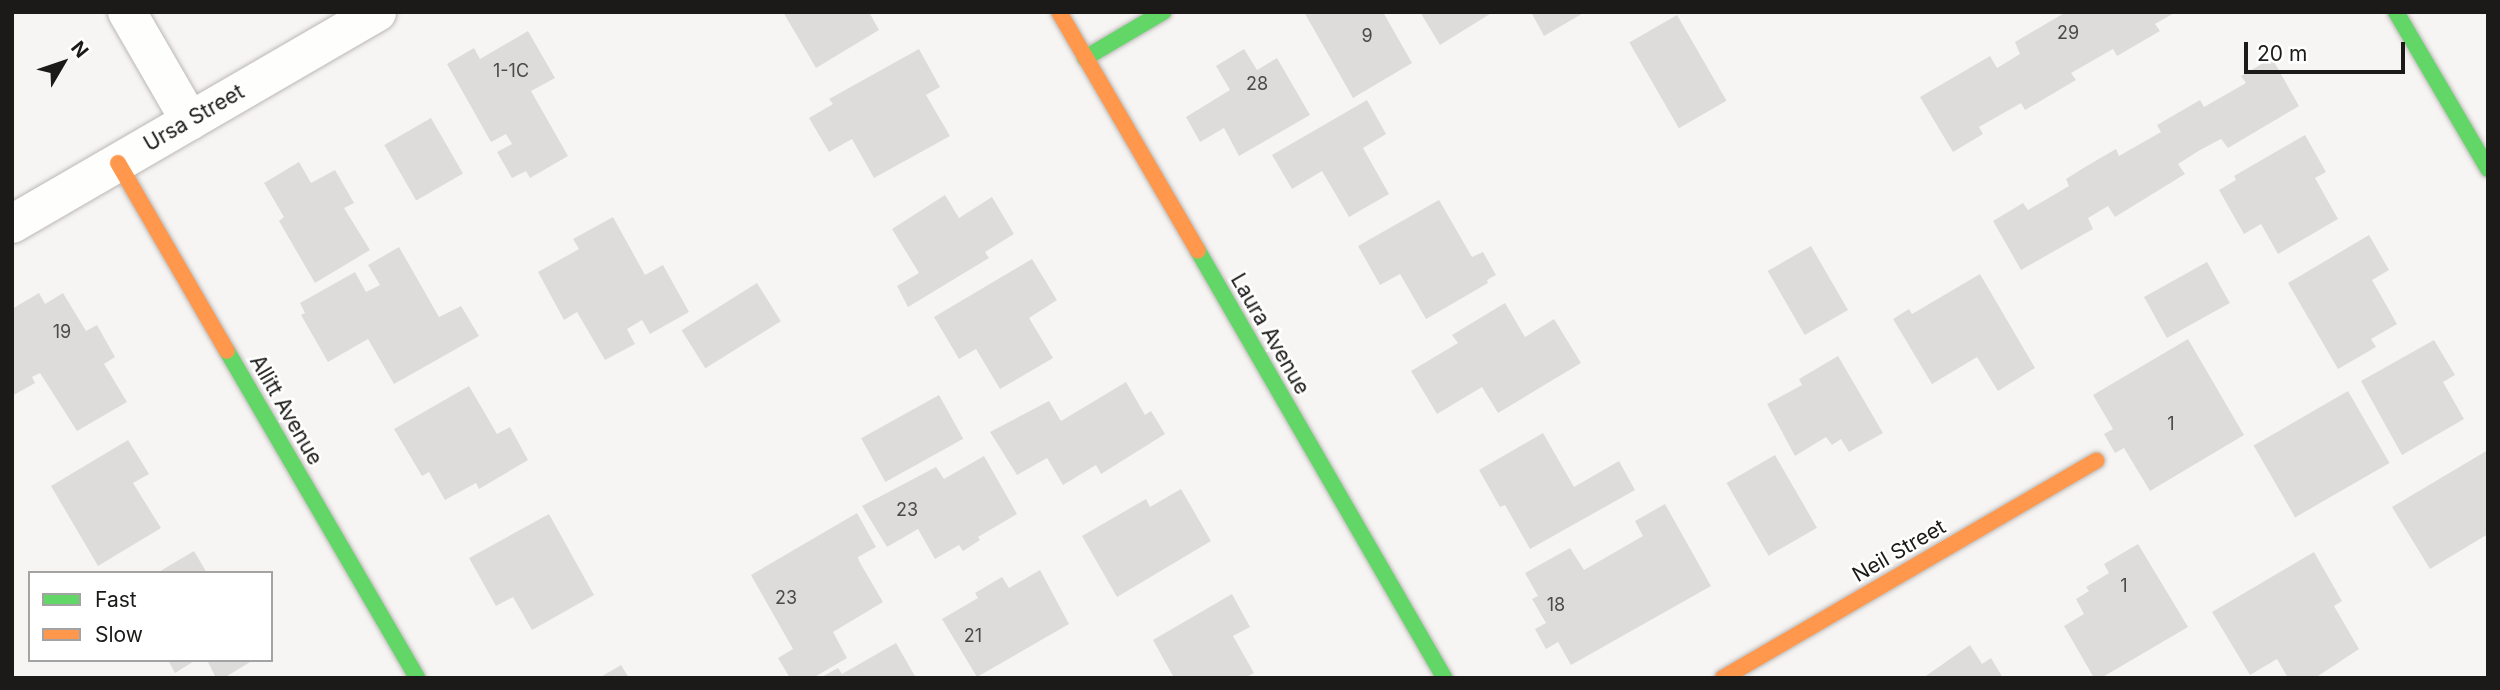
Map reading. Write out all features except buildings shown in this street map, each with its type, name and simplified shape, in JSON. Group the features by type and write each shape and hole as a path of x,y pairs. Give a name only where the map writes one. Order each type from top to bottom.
{"street":[{"path":"127,12 190,121"},
{"name":"Ursa Street","path":"12,224 377,12"},
{"name":"Laura Avenue","path":"1059,12 1445,678"},
{"path":"1085,58 1163,12"},
{"path":"2396,12 2484,155"},
{"name":"Allitt Avenue","path":"118,163 417,678"},
{"name":"Neil Street","path":"1723,678 2096,461"}],"traffic: fast":[{"path":"1085,58 1163,12"},
{"path":"2396,12 2488,169"},
{"path":"1198,251 1445,678"},
{"path":"227,351 417,678"}],"traffic: slow":[{"path":"1059,12 1198,251"},
{"path":"118,163 227,351"},
{"path":"1723,678 2096,461"}]}
